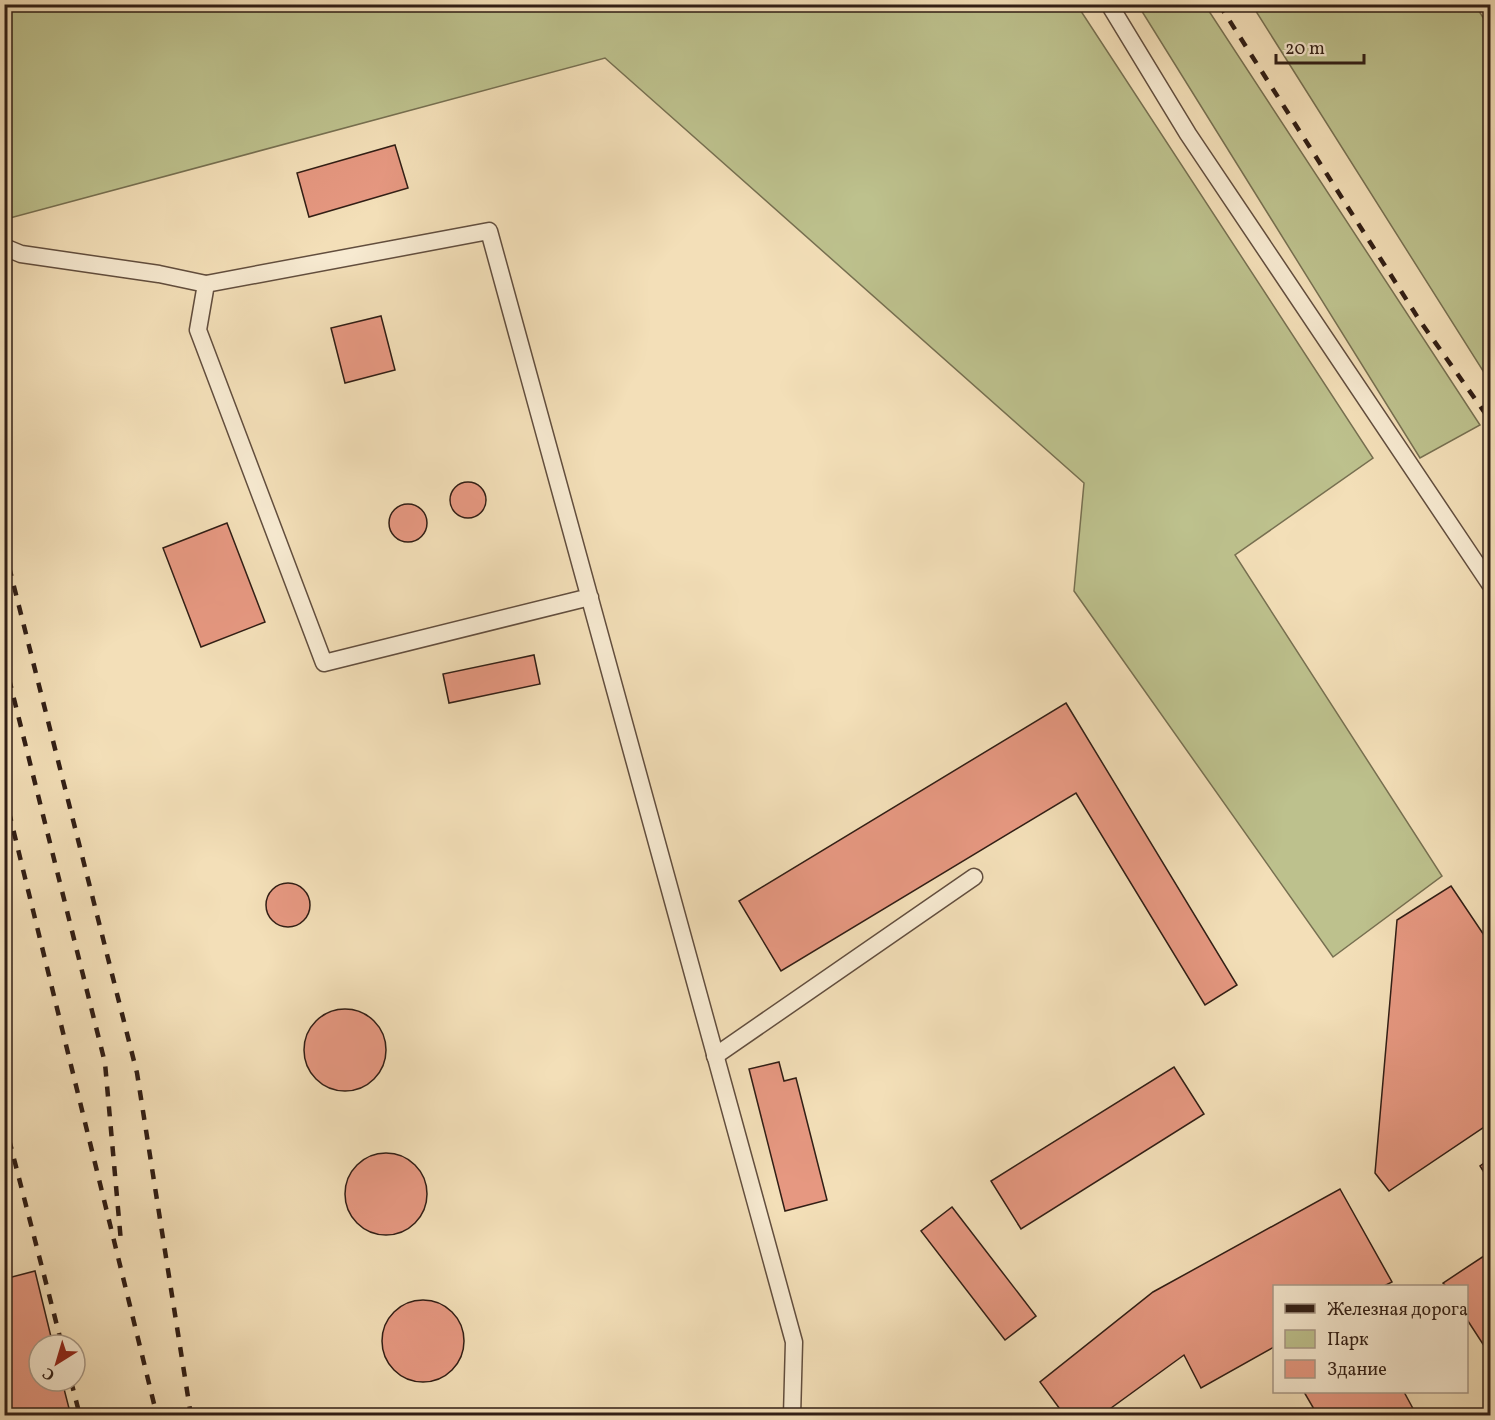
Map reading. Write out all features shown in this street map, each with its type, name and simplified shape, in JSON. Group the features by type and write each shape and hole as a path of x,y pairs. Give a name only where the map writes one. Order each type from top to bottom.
{"lane":[{"path":"1109,4 1188,134 1491,584"},
{"path":"4,247 21,254 159,274 206,284 489,231 794,1342 792,1416"},
{"path":"206,284 198,330 324,663 590,597"},
{"path":"715,1056 974,877"}],"green space":[{"path":"5,4 1077,5 1373,458 1235,555 1442,876 1333,957 1074,591 1084,483 605,58 10,218 4,217"},
{"path":"1138,5 1205,5 1480,425 1420,458"},
{"path":"1252,5 1475,5 1490,28 1490,382"}],"building":[{"path":"395,145 408,188 309,217 297,173"},
{"path":"381,316 395,370 345,383 331,328"},
{"path":"468,482 480,488 486,500 480,512 468,518 456,512 450,500 456,488"},
{"path":"408,504 421,510 427,523 421,536 408,542 395,536 389,523 395,510"},
{"path":"227,523 265,622 201,647 163,548"},
{"path":"534,655 540,684 449,703 443,674"},
{"path":"1066,703 1237,985 1205,1005 1076,793 781,971 739,901"},
{"path":"288,883 304,889 310,905 304,921 288,927 272,921 266,905 272,889"},
{"path":"1451,886 1490,944 1490,1123 1389,1191 1375,1173 1397,920"},
{"path":"345,1009 361,1012 374,1021 383,1034 386,1050 383,1066 374,1079 361,1088 345,1091 329,1088 316,1079 307,1066 304,1050 307,1034 316,1021 329,1012"},
{"path":"779,1062 784,1081 796,1078 827,1200 785,1211 749,1069"},
{"path":"1174,1067 1204,1114 1021,1229 991,1181"},
{"path":"386,1153 402,1156 415,1165 424,1178 427,1194 424,1210 415,1223 402,1232 386,1235 370,1232 357,1223 348,1210 345,1194 348,1178 357,1165 370,1156"},
{"path":"1490,1159 1490,1182 1480,1166"},
{"path":"1340,1189 1392,1282 1386,1285 1273,1285 1273,1348 1201,1388 1184,1355 1100,1416 1065,1416 1040,1382 1153,1292"},
{"path":"952,1207 1036,1316 1005,1340 921,1231"},
{"path":"1490,1252 1490,1355 1468,1321 1468,1285 1445,1285 1443,1283"},
{"path":"35,1271 50,1333 27,1333 27,1393 65,1393 71,1416 4,1416 4,1279"},
{"path":"423,1300 439,1303 452,1312 461,1325 464,1341 461,1357 452,1370 439,1379 423,1382 407,1379 394,1370 385,1357 382,1341 385,1325 394,1312 407,1303"},
{"path":"1305,1393 1405,1393 1417,1416 1318,1416"}],"railway":[{"path":"1219,4 1420,321 1490,420"},
{"path":"4,547 137,1073 191,1416"},
{"path":"4,659 105,1063 121,1242"},
{"path":"4,792 157,1416"},
{"path":"4,1120 59,1333"},
{"path":"74,1393 80,1416"}]}
